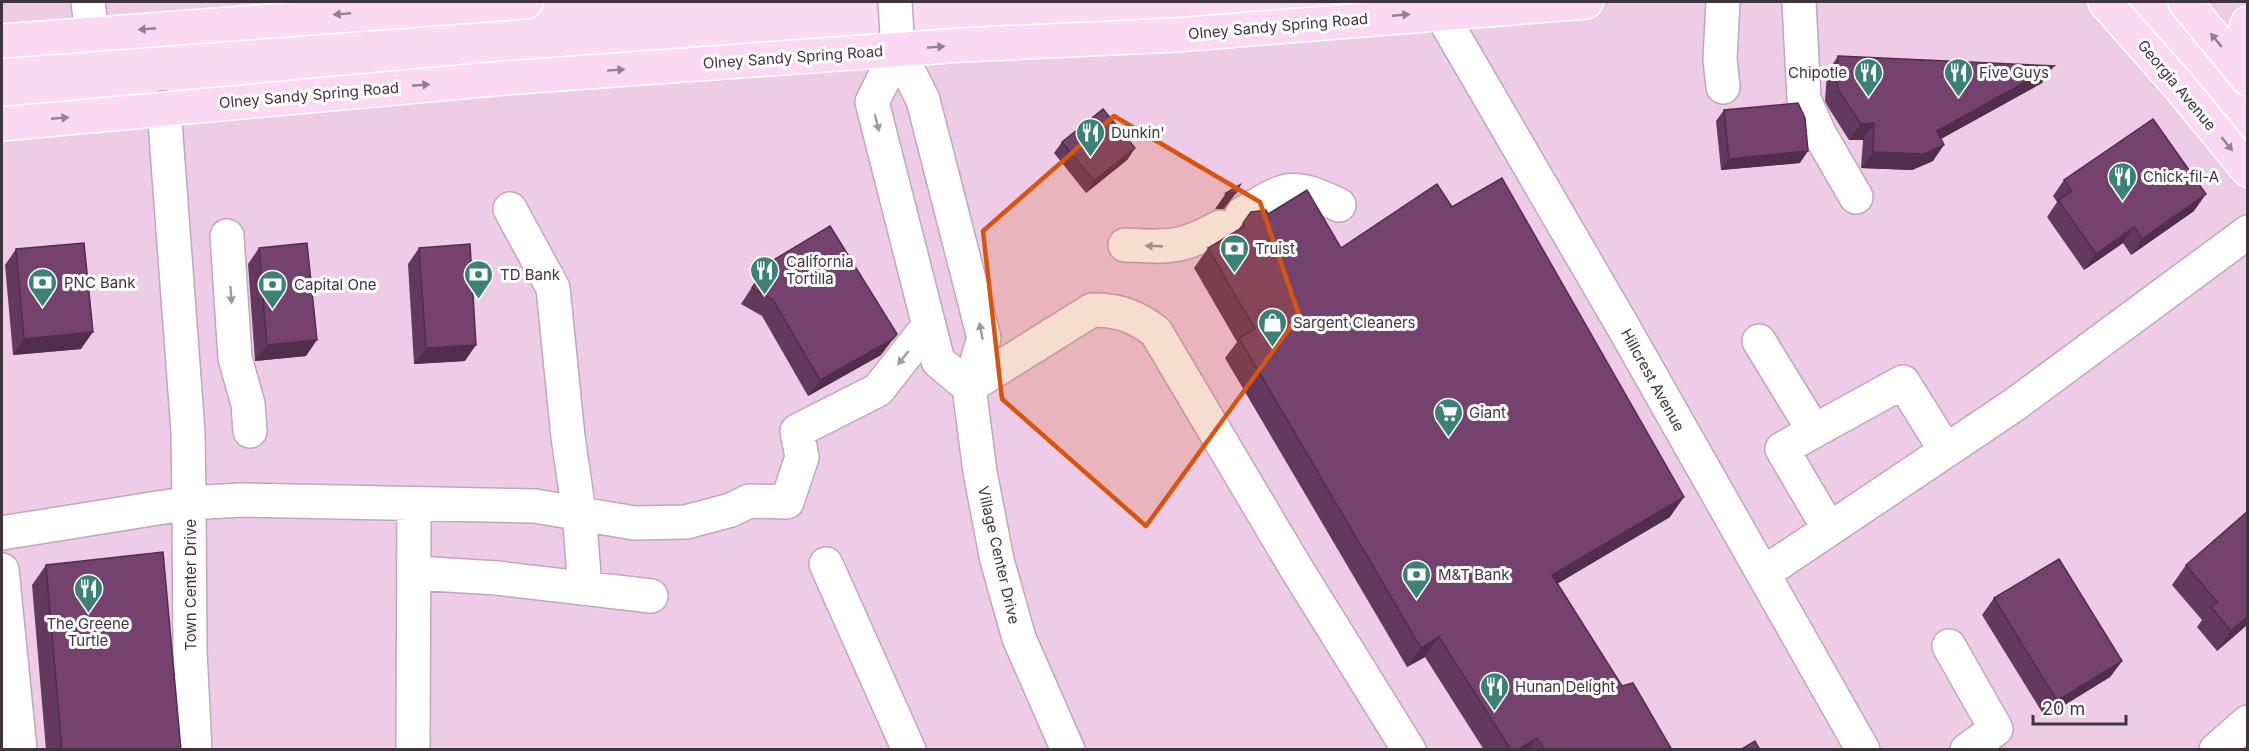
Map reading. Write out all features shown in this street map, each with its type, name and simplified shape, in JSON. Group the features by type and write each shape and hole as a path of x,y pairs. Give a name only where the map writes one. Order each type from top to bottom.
{"main road":[{"path":"2,41 415,5 526,2"},
{"name":"Olney Sandy Spring Road","path":"2,124 504,78 898,50 1176,35 1586,2"},
{"name":"Georgia Avenue","path":"2105,2 2179,86 2247,170"},
{"path":"2185,2 2247,79"},
{"path":"2247,23 2245,31 2247,57"}],"street":[{"path":"88,2 92,34"},
{"name":"Village Center Drive","path":"895,2 898,50 923,100 984,338 969,387 980,472 997,560 1019,639 1068,750"},
{"path":"1723,2 1720,59 1723,87"},
{"path":"1799,2 1804,99 1819,133 1856,197"},
{"name":"Hillcrest Avenue","path":"1440,12 1764,573 1863,750"},
{"path":"898,50 872,102 938,361 969,387 1092,310 1114,310 1141,320 1156,332 1301,578 1409,750"},
{"path":"164,108 188,432 189,503 241,500 535,506 634,522 686,522 731,510 749,501 787,502 802,457 797,431 878,390 929,325"},
{"path":"1125,245 1170,247 1188,244 1234,226 1287,189 1306,190 1339,205"},
{"path":"510,209 553,288 568,437 579,512 585,588"},
{"path":"1764,573 2033,391 2247,232"},
{"path":"227,236 235,358 248,405 250,430"},
{"path":"1759,341 1814,431"},
{"path":"1829,529 1782,450 1903,382 1946,450"},
{"name":"Town Center Drive","path":"2,533 189,503 190,651 195,750"},
{"path":"413,750 414,504"},
{"path":"826,564 909,750"},
{"path":"2,570 20,750"},
{"path":"415,573 651,596"},
{"path":"1949,646 1996,729 1967,750"},
{"path":"2216,750 2247,722"}],"highlighted area":[{"path":"1114,116 1260,202 1299,315 1146,526 1002,399 983,231"}],"shaded area":[{"path":"2,2 526,2 2,41"},
{"path":"1586,2 2105,2 2247,170 2247,749 2,750 2,124"},
{"path":"2185,2 2247,2 2247,79"}],"building":[{"path":"1838,56 2054,66 1937,131 1944,145 1924,154 1873,152 1874,123 1861,124 1839,91"},
{"path":"1798,103 1805,118 1808,151 1729,159 1724,110"},
{"name":"Dunkin'","path":"1103,109 1135,148 1094,181 1062,142"},
{"name":"Chick-fil-A","path":"2153,119 2206,194 2142,239 2134,227 2096,254 2058,200 2072,191 2064,180"},
{"name":"Giant","path":"1502,178 1684,497 1552,575 1622,686 1633,683 1672,750 1545,750 1537,738 1517,750 1511,750 1439,637 1421,648 1239,338 1255,329 1208,248 1245,226 1243,223 1251,212 1266,210 1268,214 1307,190 1341,248 1437,184 1452,207"},
{"path":"1240,185 1236,193 1226,193"},
{"path":"830,226 897,334 893,339 820,380 773,300 752,288 767,264"},
{"name":"PNC Bank","path":"84,243 93,332 24,339 16,249"},
{"path":"307,243 317,340 267,345 259,248"},
{"path":"470,244 476,345 426,348 419,248"},
{"path":"2247,512 2247,617 2231,631 2211,607 2217,602 2186,565"},
{"path":"163,552 181,750 62,750 46,565"},
{"path":"2059,559 2122,661 2057,701 1994,598"},
{"path":"1755,741 1760,750 1740,750"}],"place":[{"name":"Chipotle","path":"1868,98"},
{"name":"Five Guys","path":"1958,98"},
{"name":"Dunkin'","path":"1090,158"},
{"name":"Chick-fil-A","path":"2122,202"},
{"name":"Truist","path":"1234,274"},
{"name":"California Tortilla","path":"765,296"},
{"name":"TD Bank","path":"479,300"},
{"name":"PNC Bank","path":"43,308"},
{"name":"Capital One","path":"273,310"},
{"name":"Sargent Cleaners","path":"1272,348"},
{"name":"Giant","path":"1448,438"},
{"name":"M&T Bank","path":"1417,600"},
{"name":"The Greene Turtle","path":"88,614"},
{"name":"Hunan Delight","path":"1494,712"}]}
